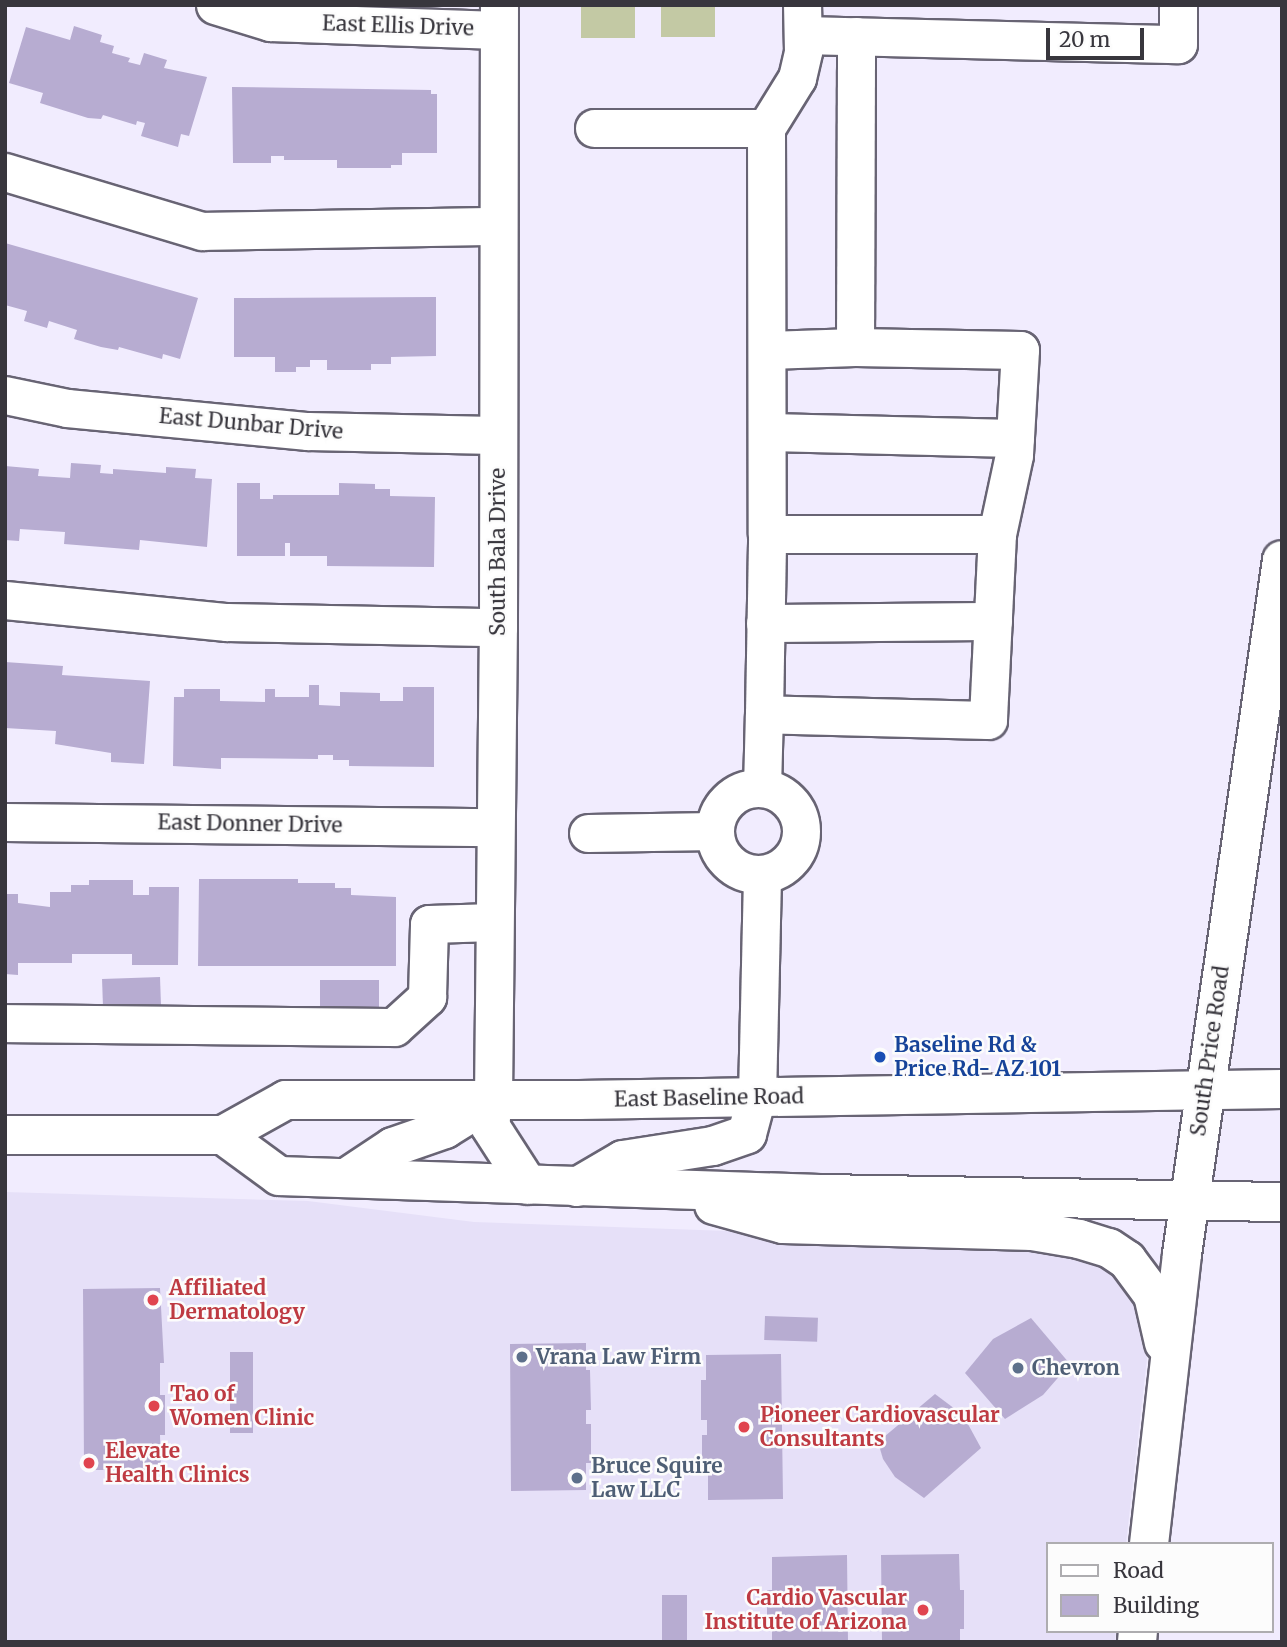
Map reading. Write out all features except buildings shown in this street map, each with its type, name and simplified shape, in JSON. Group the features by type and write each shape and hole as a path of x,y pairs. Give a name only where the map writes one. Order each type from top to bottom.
{"main road":[{"name":"South Price Road","path":"1149,1542 1204,1091 1282,560"},
{"name":"East Baseline Road","path":"5,1135 223,1135 286,1100 1270,1090"},
{"path":"577,1186 623,1160 713,1146 747,1134 757,1097"},
{"path":"346,1178 393,1147 445,1129 493,1099"},
{"path":"493,1099 490,1126 528,1185"},
{"path":"223,1135 279,1176 654,1189 1282,1202"},
{"path":"654,1189 783,1224 1032,1231 1079,1239 1109,1248 1126,1260 1153,1295 1163,1338 1167,1387"}],"street":[{"name":"East Ellis Drive","path":"215,5 270,22 499,18"},
{"path":"762,788 768,432 766,128 797,78 803,51 802,20 856,36 1178,44 1178,5"},
{"name":"South Bala Drive","path":"493,1099 498,627 499,18"},
{"path":"855,347 856,36"},
{"path":"593,128 766,128"},
{"path":"5,172 202,231 498,226"},
{"path":"764,713 988,720 997,534 1015,439 1020,349 768,349"},
{"name":"East Dunbar Drive","path":"5,395 67,408 308,432 498,435"},
{"path":"768,432 1015,439"},
{"path":"767,534 997,534"},
{"path":"5,600 228,622 498,627"},
{"path":"765,623 993,621"},
{"path":"762,788 776,791 788,799 801,824 801,838 788,862 762,874 747,873 734,867 717,845 715,831 724,804 742,792 762,788"},
{"name":"East Donner Drive","path":"5,822 495,827"},
{"path":"588,833 715,831"},
{"path":"757,1097 762,874"},
{"path":"5,1023 394,1027 428,997 429,924 494,922"}],"shaded area":[{"path":"5,1192 308,1201 474,1222 1044,1242 1100,1258 1132,1291 1143,1318 1147,1359 1126,1542 1046,1542 1046,1633 1116,1633 1115,1642 5,1642"}],"green space":[{"path":"581,5 635,5 635,38 581,38"},
{"path":"661,5 715,5 715,37 661,37"}],"place":[{"name":"Baseline Rd & Price Rd- AZ 101","path":"880,1057"},
{"name":"Affiliated Dermatology","path":"153,1300"},
{"name":"Vrana Law Firm","path":"522,1357"},
{"name":"Chevron","path":"1018,1368"},
{"name":"Tao of Women Clinic","path":"154,1406"},
{"name":"Pioneer Cardiovascular Consultants","path":"744,1427"},
{"name":"Elevate Health Clinics","path":"89,1463"},
{"name":"Bruce Squire Law LLC","path":"577,1478"},
{"name":"Cardio Vascular Institute of Arizona","path":"923,1610"}]}
